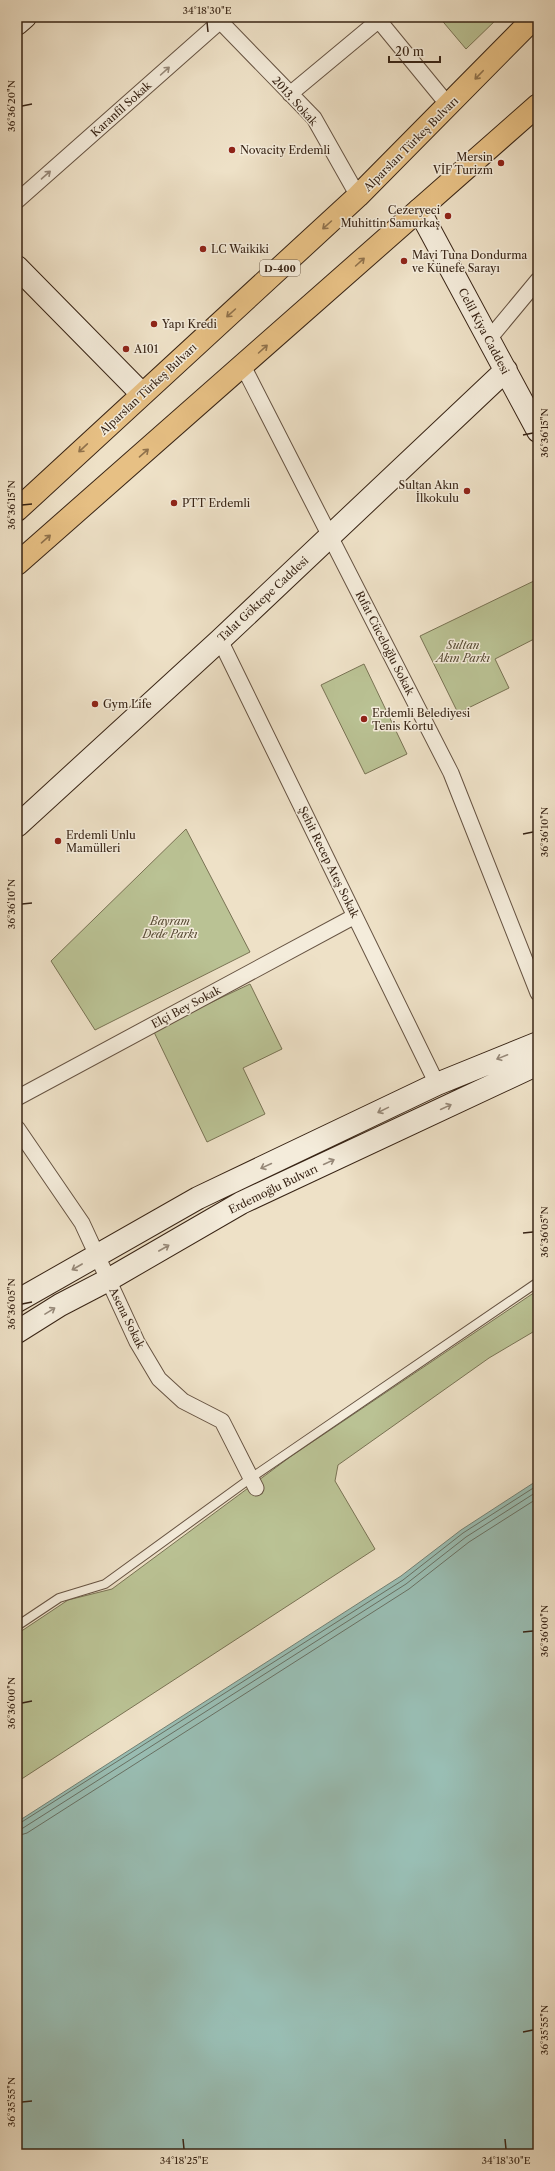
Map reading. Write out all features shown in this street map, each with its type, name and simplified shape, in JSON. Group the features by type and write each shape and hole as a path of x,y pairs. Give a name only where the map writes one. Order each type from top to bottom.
{"highway":[{"name":"Alparslan Türkeş Bulvarı","path":"17,510 358,196 449,106 535,17"},
{"path":"17,564 538,105"}],"main road":[{"path":"17,24 25,17"},
{"name":"Celil Kiya Caddesi","path":"419,210 538,431"},
{"path":"19,272 142,394"},
{"name":"Talat Göktepe Caddesi","path":"17,826 220,640 506,370"},
{"path":"17,1301 198,1198 437,1084 538,1043"},
{"name":"Erdemoğlu Bulvarı","path":"17,1332 60,1304 108,1280 241,1203 538,1064"}],"street":[{"name":"2013. Sokak","path":"221,18 290,94 314,118 358,196"},
{"name":"Karanfil Sokak","path":"17,201 221,18"},
{"path":"290,94 378,18 449,106"},
{"path":"489,339 538,280"},
{"name":"Rıfat Cüceloğlu Sokak","path":"243,366 451,773 538,994"},
{"name":"Şehit Recep Ateş Sokak","path":"220,640 437,1084"},
{"name":"Elçi Bey Sokak","path":"17,1098 355,916"},
{"name":"Asena Sokak","path":"17,1128 82,1223 137,1342 159,1379 183,1401 222,1421 254,1483"}],"lane":[{"path":"17,1626 59,1598 105,1584 254,1483 538,1282"}],"green space":[{"path":"439,17 499,17 466,49"},
{"name":"Sultan Akın Parkı","path":"538,579 538,637 495,659 509,688 458,713 420,636"},
{"name":"Erdemli Belediyesi Tenis Kortu","path":"364,664 407,754 365,774 321,685"},
{"name":"Bayram Dede Parkı","path":"186,829 250,952 95,1030 51,961"},
{"path":"250,984 282,1049 243,1068 265,1114 207,1142 153,1030"},
{"path":"538,1290 538,1329 489,1358 338,1465 335,1481 375,1549 17,1782 17,1634 68,1600 112,1589 290,1457"}],"water":[{"path":"538,1480 538,2154 17,2154 17,1822 401,1576 461,1530"}],"place":[{"name":"Novacity Erdemli","path":"232,150"},
{"name":"Mersin VİF Turizm","path":"501,163"},
{"name":"Cezeryeci Muhittin Samurkaş","path":"448,216"},
{"name":"LC Waikiki","path":"203,249"},
{"name":"Mavi Tuna Dondurma ve Künefe Sarayı","path":"404,261"},
{"name":"Yapı Kredi","path":"154,324"},
{"name":"A101","path":"126,349"},
{"name":"Sultan Akın İlkokulu","path":"467,491"},
{"name":"PTT Erdemli","path":"174,503"},
{"name":"Gym Life","path":"95,704"},
{"name":"Erdemli Belediyesi Tenis Kortu","path":"364,719"},
{"name":"Erdemli Unlu Mamülleri","path":"58,841"}]}
